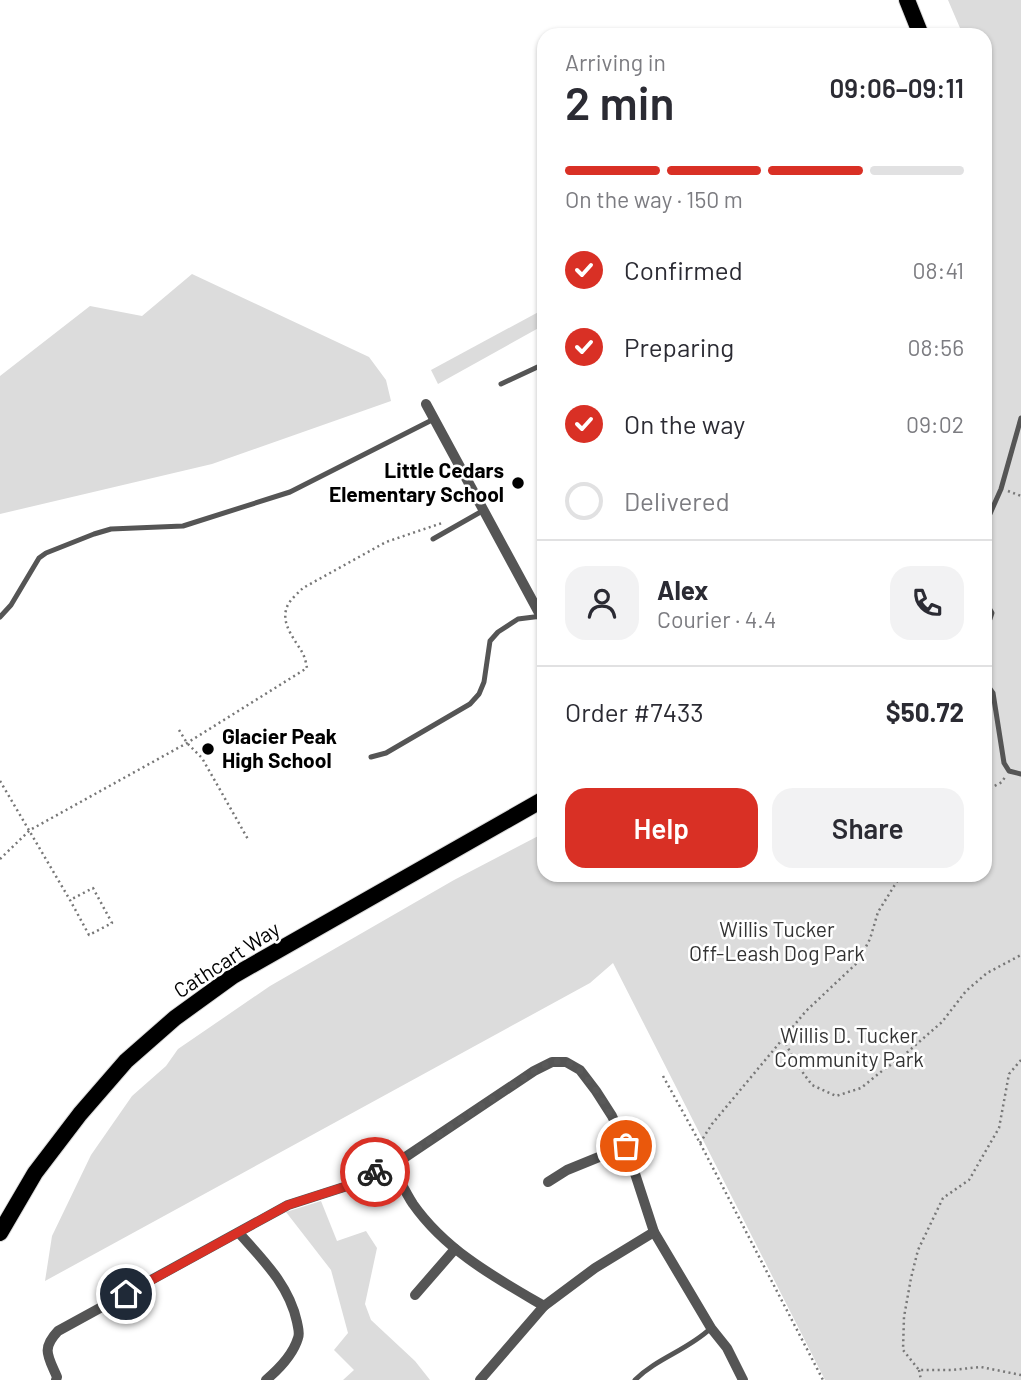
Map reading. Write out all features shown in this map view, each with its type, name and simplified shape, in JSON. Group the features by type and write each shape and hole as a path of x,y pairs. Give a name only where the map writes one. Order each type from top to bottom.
{"main road":[{"path":"907,0 918,28"},
{"name":"Cathcart Way","path":"0,1233 35,1172 80,1114 126,1061 175,1018 233,976 537,803"}],"street":[{"path":"426,404 537,606"},
{"path":"56,1380 47,1347 58,1331 288,1205 344,1187 392,1166 534,1071 552,1062 566,1062 580,1070 612,1116 626,1146 653,1232 710,1328 727,1348 744,1380"},
{"path":"548,1182 567,1170 626,1146"},
{"path":"392,1166 413,1204 439,1235 503,1283 544,1306"},
{"path":"480,1380 544,1306 595,1268 653,1232"},
{"path":"239,1233 285,1289 294,1310 299,1335 292,1353 266,1380"},
{"path":"415,1295 455,1249"}],"lane":[{"path":"501,384 537,367"},
{"path":"992,510 1002,489 1021,418"},
{"path":"0,617 11,605 39,558 46,553 111,529 183,526 290,492 434,419"},
{"path":"433,539 484,510"},
{"path":"371,757 386,753 470,704 479,694 484,682 490,641 498,632 518,619 537,617"},
{"path":"992,691 1004,763 1009,771 1021,774"},
{"path":"635,1380 657,1362 699,1339 710,1328"}],"path":[{"path":"1002,489 1021,496"},
{"path":"0,859 30,830 187,743 307,668 303,653 287,624 285,611 303,588 386,542 462,515 466,521"},
{"path":"179,730 202,758 249,841"},
{"path":"992,787 1002,782 1009,771"},
{"path":"0,781 89,935 112,923 93,888 71,900"},
{"path":"699,1143 806,1011 858,962 870,939 878,912 897,882"},
{"path":"783,1039 812,1085 836,1096 861,1088 942,1022 966,991 987,973 1021,955"},
{"path":"921,1380 919,1370 903,1350 904,1317 918,1250 943,1198 969,1180 999,1128 1009,1074 1021,1060"},
{"path":"663,1076 822,1380"},
{"path":"919,1370 981,1367 1021,1375"}],"green space":[{"name":"Willis D. Tucker Community Park","path":"948,0 1021,0 1021,1380 825,1380 613,963 590,983 45,1281 52,1236 91,1155 132,1096 166,1066 178,1049 270,986 454,880 537,837 537,882 992,882 992,28 960,28"},
{"path":"192,274 369,357 386,380 391,401 212,464 0,514 0,376 90,306 142,316"},
{"path":"537,313 537,329 438,384 431,370"},
{"path":"321,1201 337,1241 366,1231 377,1248 365,1304 371,1320 415,1361 430,1380 343,1380 354,1370 334,1350 348,1333 331,1270 286,1212"}],"way so far":[{"path":"375,1172 392,1166 534,1071 552,1062 566,1062 580,1070 612,1116 626,1146"}],"place":[{"name":"Little Cedars Elementary School","path":"518,483"},
{"name":"Glacier Peak High School","path":"208,749"}],"route":[{"path":"126,1294 288,1205 344,1187 375,1172"}],"park label":[{"name":"Willis Tucker Off-Leash Dog Park","path":"777,942"}]}
